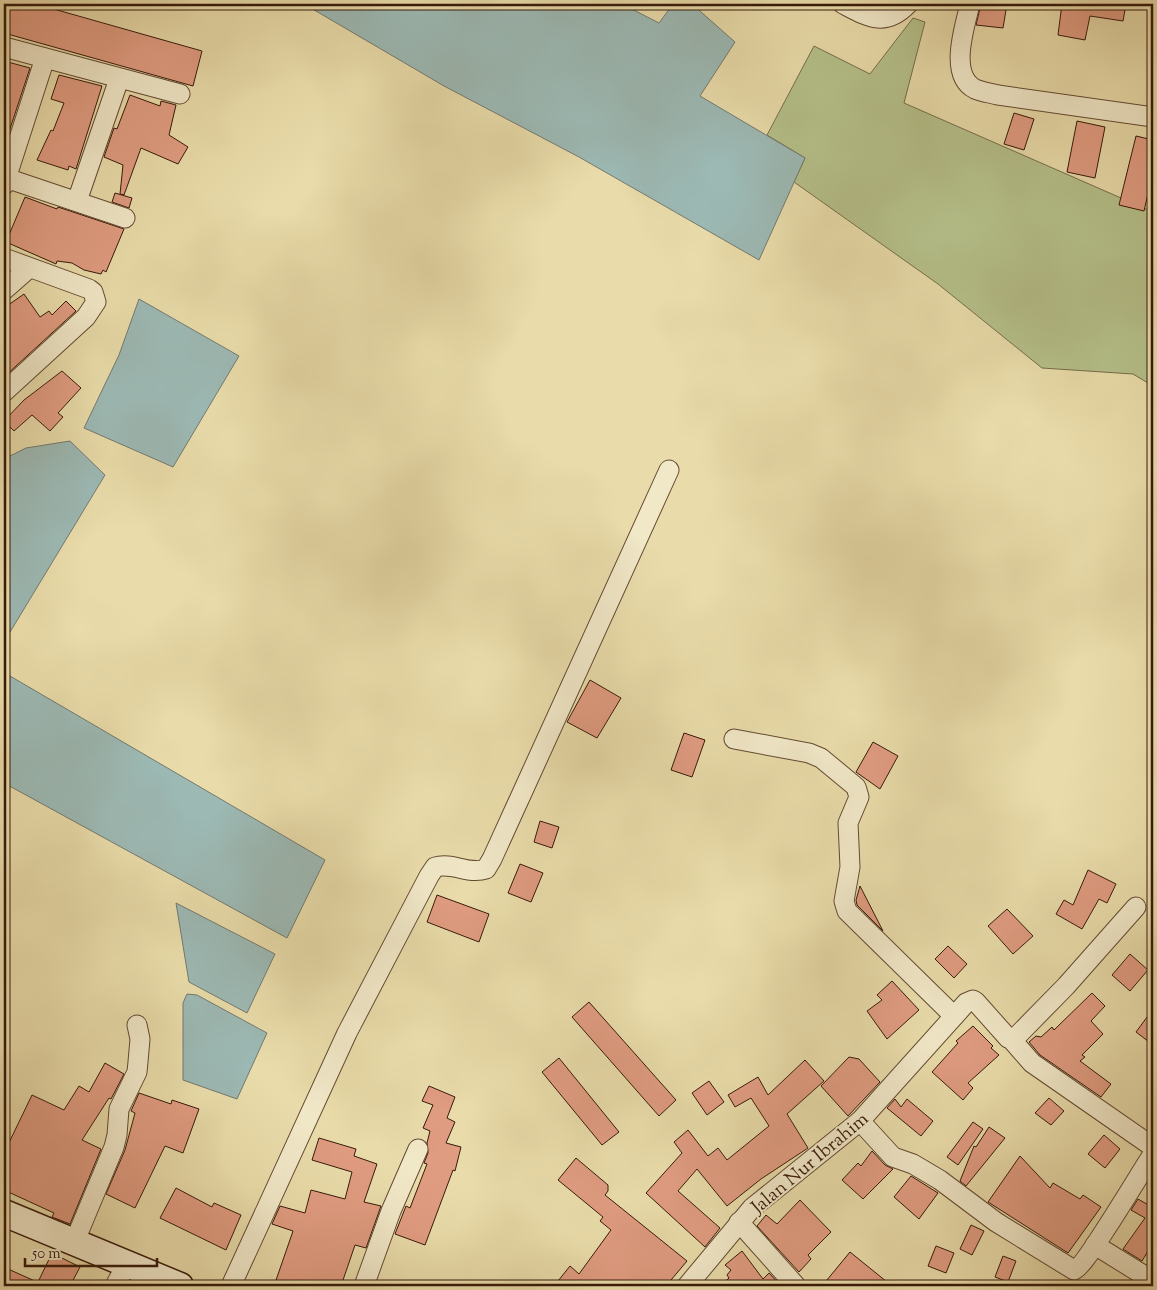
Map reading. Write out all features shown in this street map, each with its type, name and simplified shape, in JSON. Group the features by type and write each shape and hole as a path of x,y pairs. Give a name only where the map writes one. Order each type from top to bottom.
{"main road":[{"path":"4,1213 74,1243 120,1276 180,1286"}],"street":[{"path":"843,4 878,19 888,19 908,4"},
{"path":"970,4 959,63 962,74 974,88 998,95 1153,117"},
{"path":"4,47 180,94"},
{"path":"45,58 5,181 77,201 125,218"},
{"path":"77,201 119,79"},
{"path":"4,258 89,289 93,292 96,302 86,318 4,392"},
{"path":"4,290 29,268"},
{"path":"230,1286 343,1042 429,876 435,867 446,864 476,872 486,869 492,859 669,470"},
{"path":"734,739 809,753 821,758 856,787 859,797 848,823 850,868 844,902 847,911 954,1016"},
{"path":"1136,907 1066,986 1020,1034 1012,1039 1032,1063 1153,1146"},
{"name":"Jalan Nur Ibrahim","path":"687,1286 739,1222 766,1195 860,1121 954,1016 970,1001 976,1002 1002,1032 1012,1039"},
{"path":"74,1243 114,1147 119,1109 136,1072 140,1039 136,1025"},
{"path":"860,1121 893,1157 920,1167 996,1222 1070,1268 1077,1269 1095,1245 1153,1154"},
{"path":"364,1286 391,1211 418,1149"},
{"path":"739,1222 796,1286"},
{"path":"1095,1245 1153,1281"}],"green space":[{"path":"913,18 925,22 904,103 1153,212 1153,386 1133,374 1042,368 938,284 794,182 805,158 767,135 814,46 870,74"}],"water":[{"path":"304,4 622,4 659,23 673,4 692,4 735,42 700,96 805,158 759,260 579,157 444,86"},
{"path":"139,299 239,356 173,467 84,428 119,355"},
{"path":"70,441 105,475 4,642 4,459 26,448"},
{"path":"10,676 325,860 287,938 4,783 4,687"},
{"path":"176,903 275,954 247,1013 189,982"},
{"path":"187,994 197,995 267,1033 237,1099 183,1080 183,1003"}],"building":[{"path":"4,4 36,4 202,51 193,86 4,33"},
{"path":"981,4 1007,4 1003,28 976,25"},
{"path":"1062,4 1126,4 1123,21 1090,16 1085,40 1058,35"},
{"path":"4,61 30,68 4,147"},
{"path":"59,75 102,86 76,169 69,166 68,170 37,160 51,130 53,131 64,103 51,99"},
{"path":"130,95 160,106 161,101 176,105 169,135 188,147 178,164 141,148 124,195 120,194 123,165 104,157 114,128 117,129"},
{"path":"1014,113 1034,119 1024,150 1004,144"},
{"path":"1077,121 1105,127 1095,178 1067,172"},
{"path":"1136,136 1153,140 1153,172 1144,211 1119,205"},
{"path":"115,193 132,198 129,208 112,202"},
{"path":"25,197 57,209 58,207 124,229 106,272 103,270 101,274 84,270 72,263 57,261 56,264 6,242"},
{"path":"24,294 40,317 49,311 52,315 66,301 76,311 4,377 4,308"},
{"path":"62,371 81,388 58,413 63,417 50,431 32,415 14,431 4,421 24,400"},
{"path":"590,680 621,698 597,738 567,722"},
{"path":"684,733 705,740 692,777 671,770"},
{"path":"873,742 898,756 880,789 856,772"},
{"path":"540,821 559,827 552,848 534,842"},
{"path":"520,864 543,873 531,902 508,893"},
{"path":"1088,870 1116,884 1107,903 1099,899 1082,929 1056,914 1064,900 1073,905"},
{"path":"860,886 883,931 857,905 856,900"},
{"path":"437,895 489,914 479,942 427,922"},
{"path":"1007,909 1033,936 1013,954 988,926"},
{"path":"948,946 967,964 954,978 935,959"},
{"path":"1130,954 1148,970 1130,991 1112,975"},
{"path":"892,981 919,1010 887,1039 867,1011 882,1000 877,995"},
{"path":"1092,993 1105,1006 1091,1021 1103,1034 1082,1055 1085,1057 1080,1061 1111,1084 1101,1097 1040,1055 1029,1042 1036,1036 1041,1037 1052,1027 1054,1030"},
{"path":"589,1002 676,1100 659,1116 572,1017"},
{"path":"1153,1009 1153,1045 1136,1032"},
{"path":"973,1026 993,1046 991,1048 999,1055 968,1083 973,1088 963,1100 932,1072 958,1043 956,1041"},
{"path":"849,1057 859,1059 880,1082 848,1116 821,1086"},
{"path":"559,1058 619,1132 602,1145 542,1072"},
{"path":"805,1060 824,1081 787,1114 808,1148 761,1179 727,1206 697,1169 678,1191 720,1228 705,1247 646,1193 682,1153 674,1142 688,1130 708,1156 718,1148 727,1160 769,1126 751,1098 735,1107 728,1095 758,1077 768,1095"},
{"path":"105,1063 124,1074 111,1099 109,1098 82,1140 101,1149 70,1224 52,1217 54,1213 4,1190 4,1153 32,1095 64,1110 79,1086 89,1092"},
{"path":"709,1081 724,1102 707,1115 692,1093"},
{"path":"429,1086 455,1097 447,1118 455,1122 446,1143 461,1147 455,1171 453,1170 425,1245 395,1234 406,1206 410,1208 427,1164 424,1163 428,1153 427,1143 430,1131 423,1128 433,1105 422,1101"},
{"path":"139,1093 171,1104 172,1100 199,1109 183,1153 165,1146 135,1208 106,1194 125,1150 135,1113 131,1111"},
{"path":"1049,1098 1064,1111 1051,1125 1035,1113"},
{"path":"895,1099 901,1107 907,1099 933,1121 921,1136 887,1108"},
{"path":"973,1122 983,1129 958,1165 947,1157"},
{"path":"989,1127 1005,1138 966,1186 960,1181 974,1146 976,1147"},
{"path":"1104,1135 1120,1149 1105,1168 1088,1154"},
{"path":"319,1138 356,1149 354,1156 377,1164 364,1202 381,1206 366,1248 355,1245 341,1286 274,1286 293,1231 272,1224 280,1206 305,1213 311,1190 345,1199 352,1172 312,1160"},
{"path":"872,1151 885,1165 893,1169 863,1199 842,1180 858,1163 861,1166"},
{"path":"1020,1156 1050,1188 1053,1183 1080,1199 1083,1195 1101,1207 1068,1253 988,1202"},
{"path":"576,1158 608,1185 608,1191 605,1195 687,1261 666,1286 554,1286 570,1266 579,1274 611,1230 600,1221 603,1217 558,1180"},
{"path":"911,1176 938,1193 919,1219 894,1197"},
{"path":"176,1188 212,1207 214,1203 241,1215 226,1250 160,1218"},
{"path":"1138,1199 1152,1207 1153,1205 1153,1243 1142,1261 1123,1249 1145,1218 1131,1210"},
{"path":"800,1200 831,1232 808,1255 811,1259 799,1272 757,1226 766,1215 777,1224"},
{"path":"971,1225 984,1231 972,1255 960,1249"},
{"path":"936,1246 954,1253 946,1273 928,1266"},
{"path":"742,1251 763,1279 769,1273 781,1286 720,1286 729,1278 727,1275 731,1270 725,1265"},
{"path":"850,1252 892,1286 822,1286"},
{"path":"52,1253 80,1267 70,1286 47,1286 38,1282"},
{"path":"1003,1256 1016,1261 1008,1282 995,1277"},
{"path":"8,1269 46,1286 4,1286 4,1277"}]}
